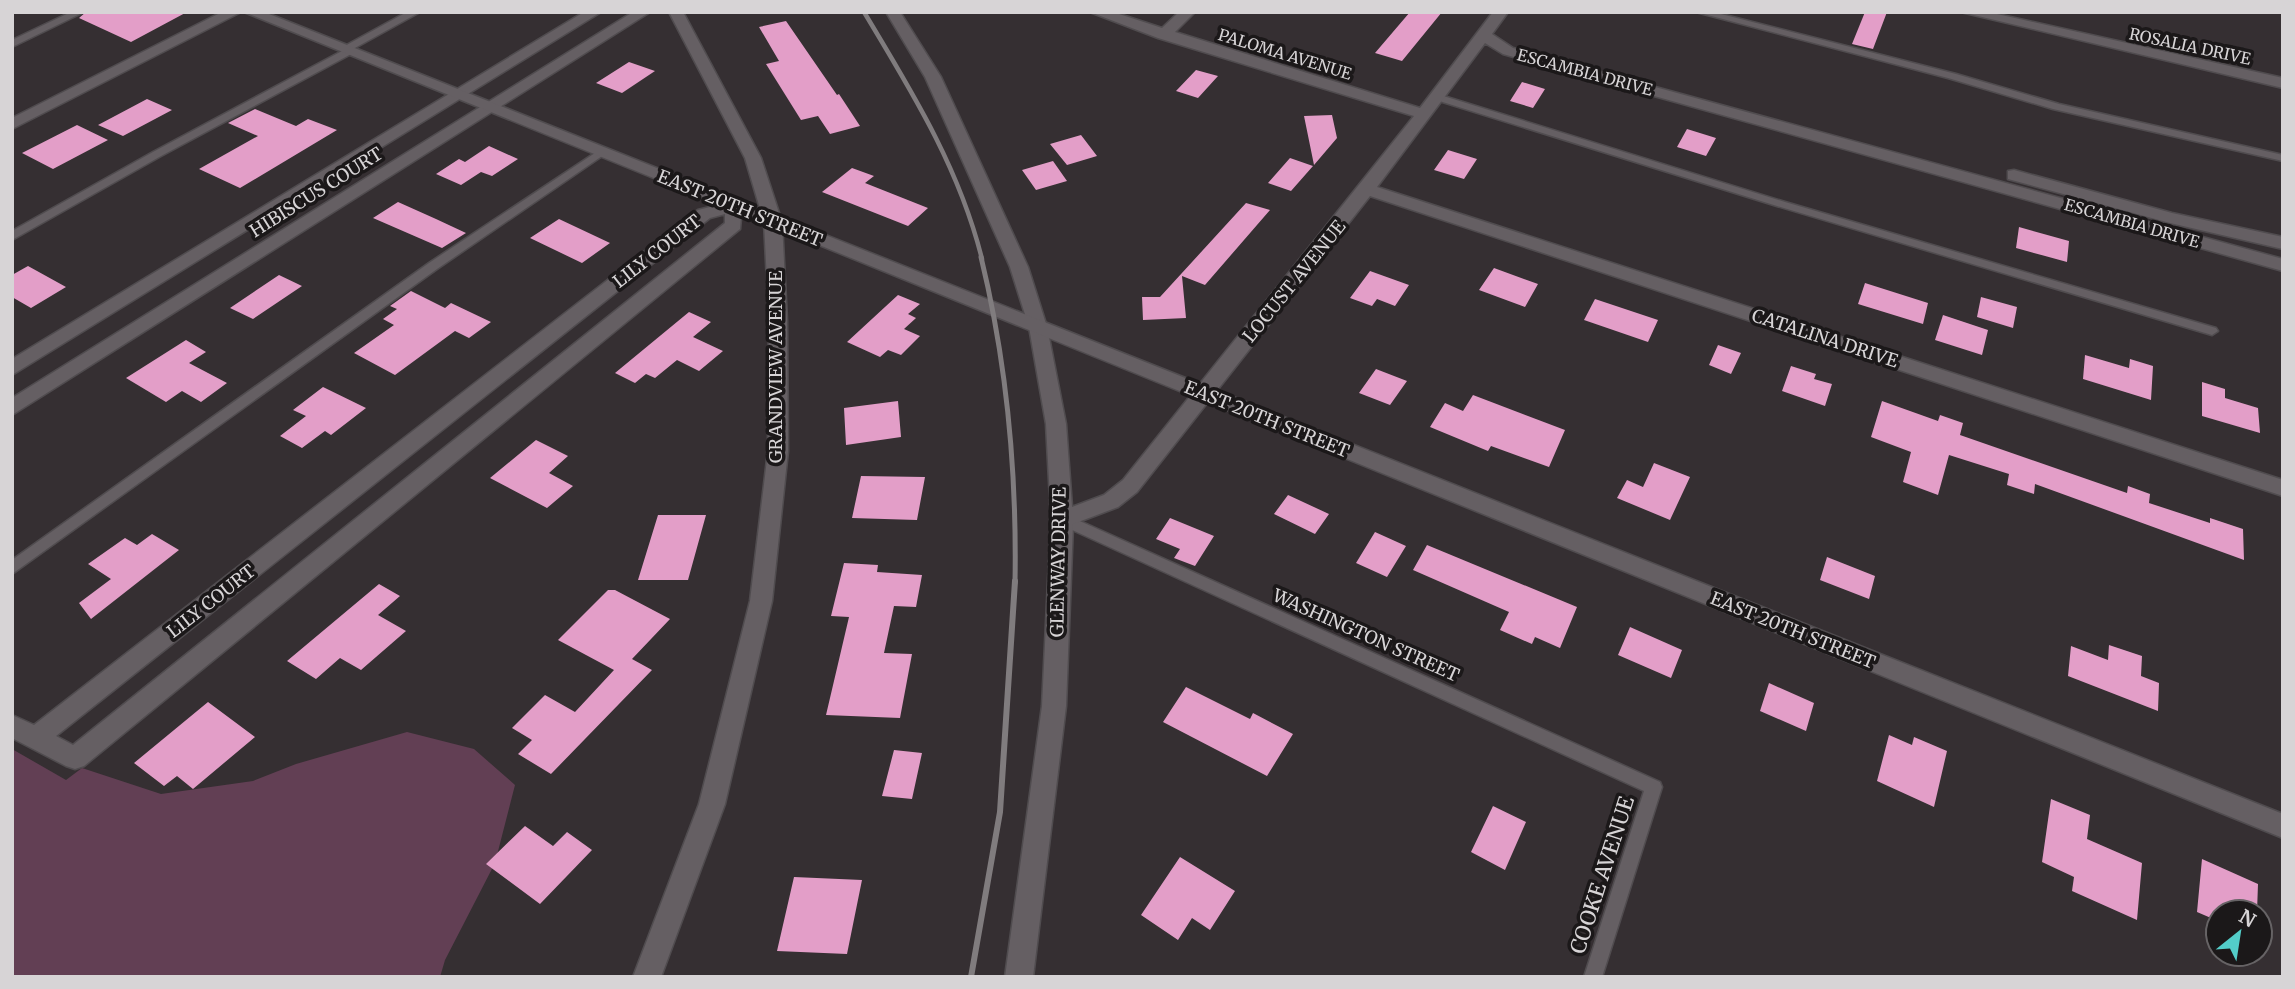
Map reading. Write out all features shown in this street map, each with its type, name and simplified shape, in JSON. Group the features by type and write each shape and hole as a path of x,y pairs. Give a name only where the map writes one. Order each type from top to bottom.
{"street":[{"path":"12,124 234,12"},
{"name":"EAST 20TH STREET","path":"251,12 2283,826"},
{"name":"HIBISCUS COURT","path":"12,368 457,93 594,12"},
{"name":"HIBISCUS COURT","path":"12,408 643,12"},
{"name":"GRANDVIEW AVENUE","path":"647,977 712,804 761,601 778,451 778,321 773,222 753,158 676,12"},
{"name":"GLENWAY DRIVE","path":"893,12 933,77 1019,267 1038,327 1056,424 1062,519 1054,706 1019,977"},
{"name":"PALOMA AVENUE","path":"1097,12 1163,35 1424,114"},
{"path":"1163,35 1188,12"},
{"name":"LOCUST AVENUE","path":"1062,519 1111,501 1130,486 1367,189 1501,12"},
{"name":"ROSALIA DRIVE","path":"1968,12 2283,83"},
{"name":"ESCAMBIA DRIVE","path":"1484,36 1508,51 2170,225 2283,265"},
{"name":"CATALINA DRIVE","path":"1367,189 2283,488"},
{"name":"LILY COURT","path":"734,206 734,225 75,758 36,738 704,214 734,206"},
{"name":"ESCAMBIA DRIVE","path":"2170,225 2283,243"},
{"path":"12,726 36,738"}],"lane":[{"path":"12,44 79,12"},
{"path":"12,236 415,12"},
{"path":"1701,12 1952,76 2057,107 2283,158"},
{"path":"1437,97 1781,204 2212,331"},
{"path":"12,568 433,266 601,152"},
{"name":"WASHINGTON STREET","path":"1062,519 1654,787"},
{"name":"COOKE AVENUE","path":"1592,977 1654,787"}],"shaded area":[{"path":"407,732 474,749 515,785 495,863 445,960 440,977 12,977 12,749 66,780 82,768 161,794 253,781 296,764"}],"building":[{"path":"86,12 187,12 131,42 79,18"},
{"path":"1410,12 1442,12 1402,61 1375,53"},
{"path":"1865,12 1887,12 1873,49 1852,44"},
{"path":"786,21 860,126 830,134 818,116 801,120 766,64 779,61 759,27"},
{"path":"629,62 655,71 622,93 596,83"},
{"path":"1196,70 1218,76 1198,98 1176,91"},
{"path":"1522,82 1545,89 1533,108 1510,101"},
{"path":"147,99 172,110 123,136 98,125"},
{"path":"255,109 296,126 308,119 337,130 240,188 199,169 258,136 228,123"},
{"path":"1332,115 1337,138 1314,165 1304,116"},
{"path":"77,125 108,140 53,169 22,153"},
{"path":"1687,129 1716,138 1706,156 1677,147"},
{"path":"1081,135 1097,156 1067,165 1050,144"},
{"path":"489,146 518,159 492,176 481,172 461,185 436,174 459,159 465,162"},
{"path":"1448,150 1477,159 1464,179 1434,170"},
{"path":"1290,158 1313,166 1291,191 1268,183"},
{"path":"1053,161 1067,181 1036,190 1022,170"},
{"path":"852,168 874,176 865,183 928,208 908,226 822,192"},
{"path":"398,202 466,233 442,248 373,218"},
{"path":"1246,203 1270,210 1205,285 1182,276 1186,318 1143,320 1142,297 1160,297"},
{"path":"559,219 610,243 582,263 530,238"},
{"path":"2019,227 2069,241 2067,262 2016,248"},
{"path":"28,266 66,287 31,308 12,297 12,275"},
{"path":"1494,268 1538,284 1525,307 1479,290"},
{"path":"1370,271 1409,285 1395,306 1377,299 1372,306 1350,298"},
{"path":"279,275 302,286 253,319 230,308"},
{"path":"1865,283 1928,303 1923,324 1858,304"},
{"path":"411,291 445,308 451,303 491,322 469,338 455,331 395,375 354,353 394,325 383,319 397,309 390,306"},
{"path":"898,295 920,304 908,314 916,318 904,329 920,336 901,355 888,350 880,357 847,342"},
{"path":"1981,297 2017,307 2013,328 1977,317"},
{"path":"1595,299 1658,320 1648,342 1584,320"},
{"path":"689,312 711,322 693,337 723,351 699,371 677,360 655,378 646,374 635,383 615,373"},
{"path":"1943,315 1988,330 1982,355 1935,340"},
{"path":"186,340 206,352 189,363 227,383 201,402 182,391 166,402 126,378"},
{"path":"1718,345 1741,353 1731,374 1709,365"},
{"path":"2085,355 2129,368 2130,359 2153,366 2151,400 2083,379"},
{"path":"1791,366 1816,374 1814,379 1832,384 1825,406 1782,391"},
{"path":"1376,369 1407,381 1390,405 1359,393"},
{"path":"2202,382 2225,389 2225,398 2258,408 2260,433 2202,416"},
{"path":"323,387 366,408 331,435 325,431 302,448 280,436 306,416 293,410"},
{"path":"1473,395 1565,430 1549,467 1491,446 1488,451 1430,427 1445,403 1463,411"},
{"path":"898,401 901,437 846,445 844,408"},
{"path":"1882,401 1938,421 1940,415 1963,423 1960,435 2127,493 2128,486 2150,494 2149,503 2210,523 2210,518 2243,529 2244,560 2035,484 2034,494 2007,485 2009,474 1949,455 1938,495 1903,482 1911,452 1871,437"},
{"path":"536,440 568,456 549,473 573,486 547,508 490,478"},
{"path":"1654,463 1690,477 1670,520 1617,498 1627,480 1643,487"},
{"path":"861,476 925,477 917,520 852,518"},
{"path":"1288,495 1329,514 1315,534 1274,514"},
{"path":"658,515 706,515 688,580 638,580"},
{"path":"1170,518 1214,536 1195,566 1174,558 1180,549 1156,539"},
{"path":"1375,532 1406,546 1387,577 1356,563"},
{"path":"152,534 179,550 91,619 79,603 111,579 88,564 125,538 137,545"},
{"path":"1427,545 1577,607 1560,648 1535,637 1532,644 1500,630 1509,612 1413,570"},
{"path":"1827,557 1875,576 1869,599 1820,580"},
{"path":"844,563 878,565 877,572 922,575 916,607 894,606 884,653 912,654 900,718 826,715 849,617 831,616"},
{"path":"379,584 400,596 378,615 406,631 361,670 340,658 316,679 287,661"},
{"path":"608,590 615,590 670,619 632,659 652,670 551,774 518,754 532,740 512,728 545,695 575,712 614,670 558,640"},
{"path":"1630,627 1682,650 1671,678 1618,655"},
{"path":"2109,645 2142,656 2141,676 2159,683 2158,711 2068,676 2071,646 2108,660"},
{"path":"1769,683 1814,703 1806,731 1760,711"},
{"path":"1186,687 1250,719 1253,713 1293,734 1267,776 1163,722"},
{"path":"208,702 255,737 193,789 177,776 164,786 134,763"},
{"path":"1889,735 1912,745 1914,737 1947,751 1934,807 1877,781"},
{"path":"894,750 922,753 912,799 882,796"},
{"path":"2051,799 2090,815 2087,839 2142,863 2137,920 2072,891 2074,877 2042,862"},
{"path":"1493,806 1526,822 1505,870 1471,852"},
{"path":"525,826 553,846 567,832 592,850 540,904 486,864"},
{"path":"1180,857 1235,891 1210,930 1192,918 1178,940 1141,915"},
{"path":"2202,859 2258,884 2258,898 2204,898 2204,915 2197,912"},
{"path":"794,877 862,880 847,954 777,951"}],"railway":[{"path":"864,12 916,101 947,162 961,193 982,259"},
{"path":"981,257 1004,378 1012,459 1015,581"},
{"path":"971,977 1000,812 1015,581"}]}
